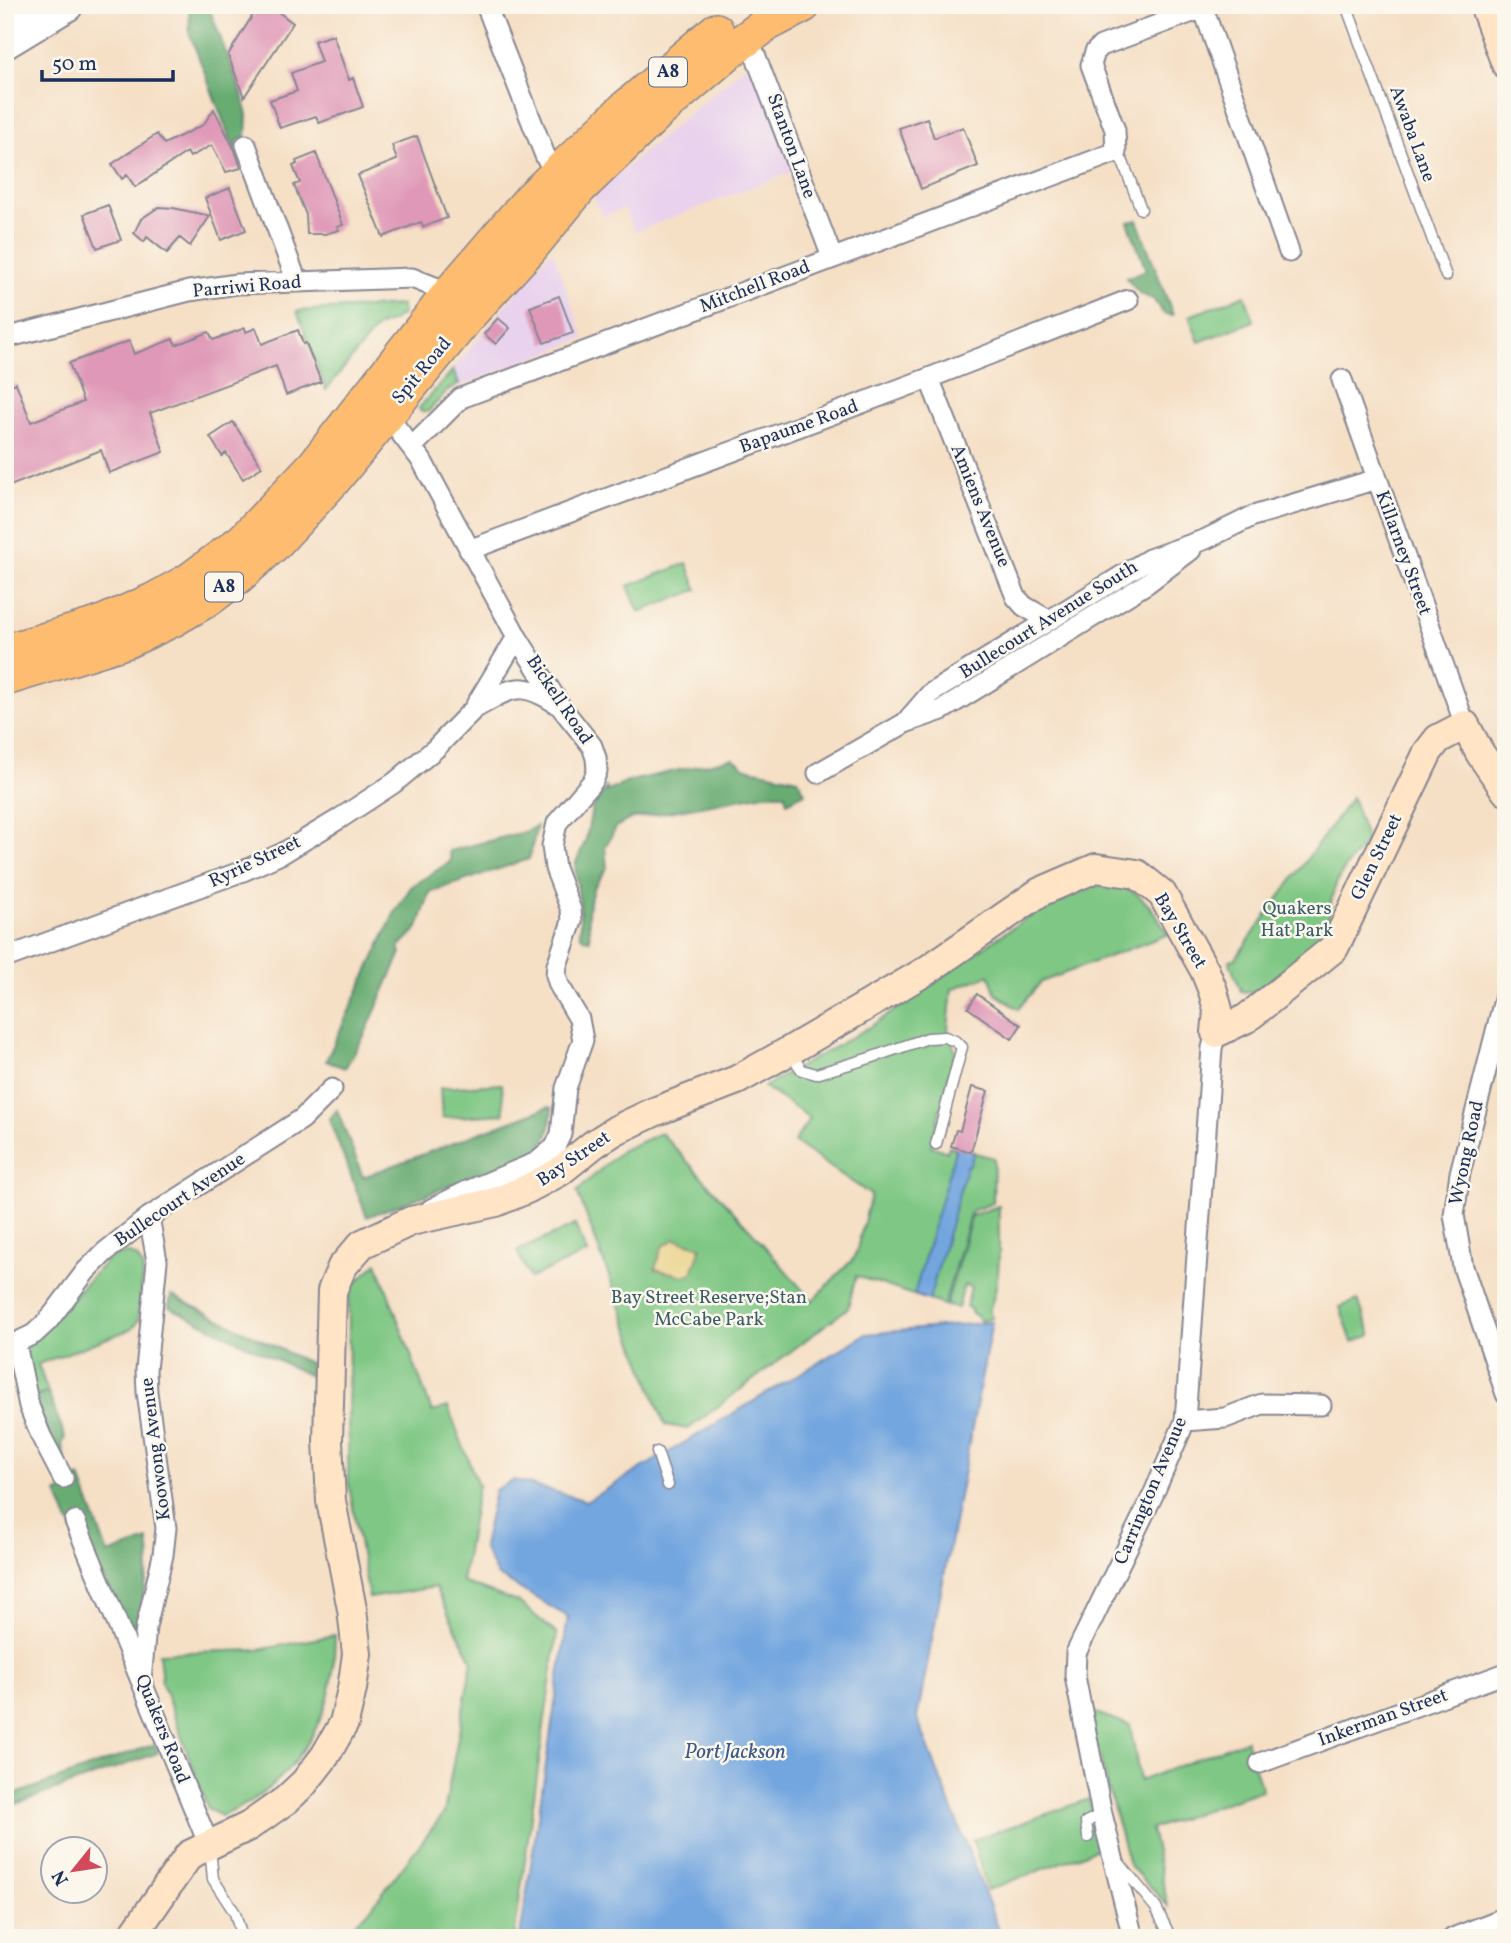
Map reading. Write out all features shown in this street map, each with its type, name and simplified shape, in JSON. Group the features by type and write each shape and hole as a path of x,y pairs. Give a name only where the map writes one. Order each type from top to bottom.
{"highway":[{"name":"Spit Road","path":"5,652 98,625 153,601 189,581 227,554 378,405 569,179 663,76 724,24 750,21 768,23 803,5"},
{"name":"Spit Road","path":"5,678 128,640 173,619 238,576 284,534 333,480 450,293 531,199 569,179"}],"street":[{"path":"5,29 45,5"},
{"path":"5,50 71,10 74,5"},
{"path":"486,5 546,158 569,179"},
{"path":"1484,5 1506,64"},
{"path":"1115,152 1115,130 1091,65 1095,52 1101,46 1202,7 1289,252"},
{"name":"Stanton Lane","path":"750,21 832,257"},
{"path":"246,145 297,282"},
{"name":"Mitchell Road","path":"412,447 461,398 1115,152"},
{"name":"Parriwi Road","path":"5,338 189,291 237,284 412,278 450,293"},
{"name":"Bapaume Road","path":"469,550 929,378 1128,300"},
{"name":"Amiens Avenue","path":"929,378 1016,597 1024,606 1048,620"},
{"name":"Killarney Street","path":"1342,380 1465,725"},
{"name":"Bickell Road","path":"378,405 422,461 517,637 561,707 592,746 597,771 584,793 557,823 552,846 555,868 571,910 572,921 556,975 579,1019 583,1040 566,1088 561,1135 555,1146 537,1162 467,1191 411,1220"},
{"name":"Bullecourt Avenue South","path":"905,723 931,692 1149,559 1206,539 1253,516 1377,479"},
{"name":"Bullecourt Avenue South","path":"818,773 905,723 942,710 1146,583 1206,539"},
{"name":"Ryrie Street","path":"5,958 243,872 283,853 340,819 394,783 435,749 472,709 517,637"},
{"name":"Ryrie Street","path":"472,709 510,689 522,688 543,695 561,707"},
{"path":"1465,725 1480,754 1506,791"},
{"name":"Glen Street","path":"1216,1032 1247,1018 1334,948 1428,752 1438,739 1465,725"},
{"name":"Bay Street","path":"131,1938 189,1855 249,1826 286,1800 325,1756 344,1723 357,1654 352,1609 331,1501 328,1441 332,1291 342,1267 362,1244 411,1220 496,1202 529,1188 559,1172 616,1130 654,1112 737,1080 789,1052 926,971 1040,892 1096,868 1137,874 1162,894 1213,990 1218,1010 1216,1032"},
{"name":"Wyong Road","path":"1506,992 1460,1173 1454,1215 1463,1267 1506,1394"},
{"name":"Carrington Avenue","path":"1133,1938 1102,1814 1075,1676 1076,1653 1153,1495 1185,1421 1212,1048 1216,1032"},
{"name":"Bullecourt Avenue","path":"11,1346 34,1334 48,1321 86,1271 105,1252 149,1217 302,1119 332,1089"},
{"name":"Koowong Avenue","path":"141,1680 146,1627 163,1555 166,1528 147,1392 146,1370 157,1261 149,1217"},
{"path":"11,1346 29,1406 62,1478"},
{"path":"1185,1421 1225,1418 1262,1404 1321,1405"},
{"name":"Quakers Road","path":"75,1521 209,1845"},
{"name":"Inkerman Street","path":"1260,1763 1506,1673"},
{"path":"148,1938 209,1845"},
{"path":"1453,1938 1506,1917"}],"lane":[{"name":"Awaba Lane","path":"1346,5 1446,276"},
{"path":"1115,152 1123,162 1141,209"},
{"path":"789,1052 802,1070 816,1074 928,1038 945,1037 954,1041 962,1047 936,1144"},
{"path":"657,1452 668,1485"},
{"path":"1088,1838 1086,1822 1102,1814"},
{"name":"Quakers Road","path":"209,1845 213,1879 234,1913 242,1938"},
{"name":"Carrington Avenue","path":"1111,1854 1156,1908 1171,1938"}],"shaded area":[{"path":"753,59 795,171 634,232 624,208 602,217 594,198 605,186"},
{"path":"552,250 584,338 449,390 445,379"}],"green space":[{"path":"188,5 208,5 244,100 247,115 246,136 238,140 235,151 189,32"},
{"path":"1137,220 1173,315 1164,314 1153,299 1140,294 1126,278 1146,270 1128,222"},
{"path":"1245,295 1254,321 1199,342 1189,316"},
{"path":"401,305 403,314 377,327 326,390 297,311"},
{"path":"453,370 459,384 448,390 428,412 421,412 419,408"},
{"path":"687,563 697,590 639,612 628,586"},
{"path":"733,758 746,768 798,779 805,793 787,802 785,794 765,794 630,819 617,826 605,847 607,868 593,889 588,909 590,940 584,939 580,934 575,865 586,839 592,809 607,786 606,792 630,781"},
{"name":"Quakers Hat Park","path":"1352,797 1367,841 1340,876 1332,895 1324,932 1302,957 1255,993 1241,991 1229,960 1235,959"},
{"path":"537,826 529,859 430,892 418,928 399,947 401,953 364,1036 345,1068 326,1061 395,912 411,887 451,861 449,851 524,832"},
{"name":"Bay Street Reserve;Stan McCabe Park","path":"1096,880 1133,891 1154,912 1169,934 1041,982 1018,1009 996,994 989,975 952,989 948,1029 955,1051 931,1146 947,1152 949,1146 994,1158 993,1203 971,1211 944,1305 856,1276 848,1308 688,1429 665,1425 577,1191 622,1150 661,1133 812,1301 855,1257 871,1195 794,1142 810,1118 764,1087 871,1026 1009,930"},
{"path":"502,1084 504,1114 442,1118 440,1088"},
{"path":"548,1107 552,1108 548,1135 542,1146 531,1156 367,1217 329,1120 337,1110 363,1177"},
{"path":"999,1206 998,1272 989,1310 992,1318 980,1321 971,1313 971,1309 966,1307 971,1287 964,1285 958,1308 946,1306 972,1215"},
{"path":"575,1225 587,1253 530,1278 517,1251"},
{"path":"127,1253 137,1257 143,1268 138,1322 132,1329 38,1364 48,1392 33,1397 12,1371 5,1374 5,1355 22,1351 109,1258"},
{"path":"377,1263 432,1412 448,1407 478,1485 462,1582 520,1603 557,1634 514,1938 335,1938 367,1913 444,1813 472,1661 435,1587 369,1598 348,1480 349,1289"},
{"path":"171,1295 311,1364 310,1376 169,1307"},
{"path":"1358,1300 1371,1335 1352,1342 1340,1307"},
{"path":"48,1392 65,1437 62,1445 65,1461 61,1465 33,1398"},
{"path":"80,1477 108,1554 148,1540 150,1558 139,1622 135,1625 124,1621 68,1520 57,1493 69,1489 73,1480"},
{"path":"335,1635 329,1694 313,1733 302,1751 275,1783 258,1796 221,1816 208,1809 162,1683 159,1653 258,1650"},
{"path":"1087,1710 1130,1725 1140,1781 1246,1740 1262,1790 1151,1829 1168,1906 1129,1865"},
{"path":"155,1744 158,1753 5,1808 5,1798"},
{"path":"1089,1799 1100,1848 987,1890 973,1840"}],"sand":[{"path":"675,1239 701,1247 692,1273 684,1276 655,1269 662,1247"}],"water":[{"path":"956,1147 974,1152 970,1165 967,1165 929,1300 914,1295"},
{"name":"Port Jackson","path":"992,1322 917,1718 1002,1938 520,1938 568,1617 497,1575 483,1547 495,1490 514,1480 587,1501 866,1334"}],"building":[{"path":"259,5 269,5 293,23 244,97 228,55"},
{"path":"333,35 349,80 353,78 363,107 319,123 316,116 280,128 270,100 297,91 291,73 321,62 314,41"},
{"path":"214,109 241,168 226,172 212,145 190,157 187,152 135,187 127,175 122,179 112,164 157,134 164,144 203,125"},
{"path":"927,118 934,138 963,127 978,166 921,189 899,128"},
{"path":"417,136 447,218 423,227 421,222 383,237 358,175 397,160 392,145"},
{"path":"316,153 343,225 337,227 339,230 325,234 307,234 306,215 294,185 300,183 293,166 297,164 296,161"},
{"path":"230,188 246,230 221,240 205,198"},
{"path":"108,205 121,240 97,248 84,214"},
{"path":"159,207 210,216 190,246 180,238 167,253 147,237 144,242 134,233 141,219"},
{"path":"559,296 573,333 544,343 530,307"},
{"path":"498,318 510,328 496,344 484,334"},
{"path":"245,328 246,332 256,328 262,344 298,330 321,382 286,395 276,366 150,413 164,452 109,473 101,450 5,488 5,387 16,383 31,422 83,402 69,363 129,341 134,354 173,339 176,345 209,332 213,340"},
{"path":"233,422 262,467 243,479 226,453 222,456 210,437"},
{"path":"977,994 1021,1025 1012,1039 968,1008"},
{"path":"972,1087 988,1091 971,1152 951,1146 956,1130 960,1131"}]}
